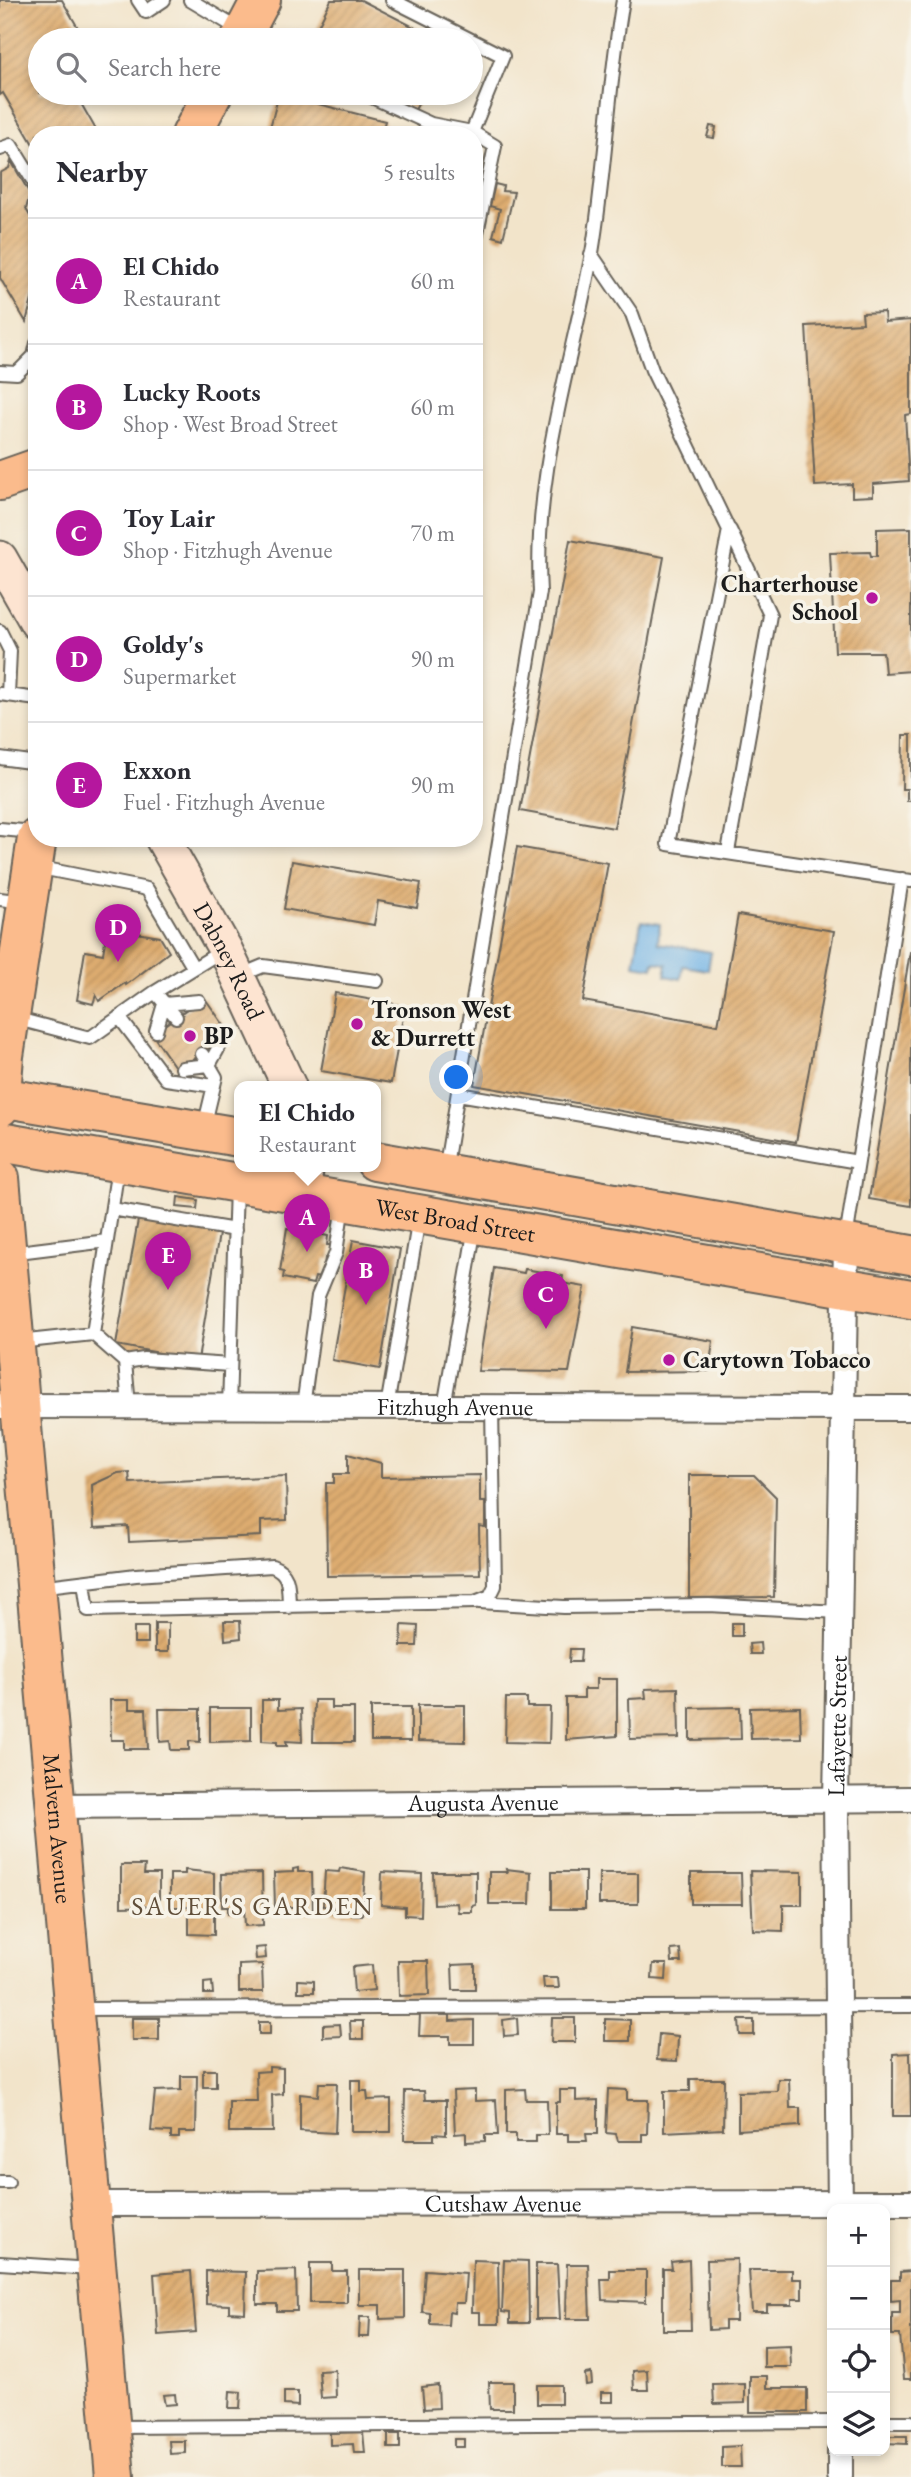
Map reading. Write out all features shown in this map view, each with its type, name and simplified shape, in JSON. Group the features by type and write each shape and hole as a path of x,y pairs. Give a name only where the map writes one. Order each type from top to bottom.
{"main road":[{"path":"196,126 207,105"},
{"path":"0,481 28,471"},
{"path":"0,1107 27,868"},
{"path":"0,1097 221,1134"},
{"name":"West Broad Street","path":"0,1142 236,1182 304,1180 343,1200 911,1299"},
{"name":"West Broad Street","path":"381,1162 911,1255"},
{"name":"Malvern Avenue","path":"0,1178 14,1342 10,1406 37,1588 54,1806 99,2270 115,2477"}],"street":[{"path":"0,558 28,607"},
{"name":"Dabney Road","path":"167,847 232,963 287,1081"},
{"name":"Lafayette Street","path":"840,2204 836,1799 846,1243"},
{"name":"Fitzhugh Avenue","path":"10,1406 911,1408"},
{"name":"Augusta Avenue","path":"54,1806 911,1799"},
{"name":"Cutshaw Avenue","path":"887,2204 911,2203"},
{"name":"Cutshaw Avenue","path":"93,2204 827,2206"},
{"path":"840,2456 840,2477"}],"lane":[{"path":"138,0 146,12 164,0"},
{"path":"190,0 251,28"},
{"path":"392,0 448,28"},
{"path":"445,1173 540,592 538,556 541,503 591,254 604,173 615,45 623,0"},
{"path":"474,126 503,56 483,46"},
{"path":"389,105 441,126"},
{"path":"483,139 495,146 483,204"},
{"path":"6,147 28,175"},
{"path":"591,254 632,314 652,370 770,615 728,852"},
{"path":"0,372 17,373 28,362"},
{"path":"729,530 668,844 906,880 846,1243"},
{"path":"0,631 10,651 4,694 28,698"},
{"path":"0,758 28,762"},
{"path":"0,829 27,868 147,889 193,967"},
{"path":"10,1017 90,1038 193,967 232,963 377,981"},
{"path":"155,992 176,1017"},
{"path":"164,1004 199,1001"},
{"path":"156,1031 164,1004"},
{"path":"119,1017 166,1079 214,1086"},
{"path":"182,1068 206,1060 224,1038"},
{"path":"206,1060 216,1077 214,1086 221,1134"},
{"path":"459,1089 858,1162"},
{"path":"93,1334 119,1162"},
{"path":"229,1407 236,1182"},
{"path":"303,1407 318,1296 336,1254 343,1200"},
{"path":"112,1209 234,1230"},
{"path":"387,1407 420,1214"},
{"path":"444,1407 476,1223"},
{"path":"3,1231 107,1241"},
{"path":"14,1342 93,1334 125,1362 129,1406"},
{"path":"125,1362 144,1359 230,1366"},
{"path":"475,1602 490,1596 495,1586 492,1407"},
{"path":"37,1588 272,1566 282,1570 288,1579 289,1607"},
{"path":"85,1582 88,1610 475,1602 564,1606 709,1605 839,1612"},
{"path":"73,2009 911,2006"},
{"path":"0,2263 99,2270"},
{"path":"111,2427 827,2422"},
{"path":"890,2422 911,2422"}],"water":[{"path":"641,921 660,924 658,943 711,952 708,970 683,966 681,979 665,976 667,964 654,962 653,968 634,965"}],"building":[{"path":"0,0 62,0 78,28 28,28 28,105 82,105 94,126 28,126 28,136 3,93 0,95"},
{"path":"331,0 361,0 416,28 317,28"},
{"path":"276,105 322,105 385,121 384,126 270,126"},
{"path":"405,105 418,105 415,110"},
{"path":"710,126 716,127 714,138 707,137"},
{"path":"11,161 28,191 26,322 0,278 0,173 9,168"},
{"path":"495,184 503,186 502,191 514,192 503,239 493,236 500,209 490,206"},
{"path":"884,312 885,322 911,320 911,414 905,415 909,481 873,484 873,496 852,497 852,484 815,486 806,326 863,323 862,313"},
{"name":"Charterhouse School","path":"911,528 911,671 885,673 883,652 835,652 830,553 870,552 871,556 877,556 877,529"},
{"path":"570,540 664,557 614,828 520,811"},
{"path":"903,735 911,735 911,801 907,801 907,789 902,789"},
{"path":"517,847 608,863 583,1001 718,1025 738,915 834,931 796,1142 474,1085"},
{"path":"292,861 421,883 417,908 378,901 374,925 284,909"},
{"path":"107,928 160,937 169,952 126,985 125,983 99,1001 96,995 93,1004 77,1000 85,951 103,954"},
{"path":"911,952 911,1206 869,1199"},
{"path":"335,993 405,1006 391,1083 321,1071"},
{"name":"BP","path":"204,997 230,1034 177,1070 152,1034"},
{"path":"178,1197 198,1200 197,1209 177,1207"},
{"path":"138,1220 219,1234 198,1360 116,1345"},
{"path":"287,1228 328,1236 327,1245 332,1245 330,1259 325,1258 322,1278 315,1277 313,1284 283,1278 284,1272 280,1271"},
{"path":"353,1240 400,1249 380,1369 332,1360"},
{"path":"494,1268 524,1273 525,1269 563,1276 562,1283 585,1287 569,1372 478,1371"},
{"path":"632,1327 713,1341 709,1371 625,1372"},
{"path":"348,1454 381,1463 381,1477 480,1475 480,1502 485,1502 485,1527 479,1526 480,1574 327,1576 326,1483 334,1483 334,1474 348,1474"},
{"path":"129,1472 130,1483 286,1476 287,1520 261,1521 261,1536 129,1542 128,1526 94,1528 92,1485 118,1473"},
{"path":"689,1475 754,1475 776,1497 774,1597 689,1598"},
{"path":"224,1621 240,1621 241,1638 225,1640"},
{"path":"155,1623 168,1623 168,1652 155,1652"},
{"path":"732,1623 742,1623 742,1636 732,1636"},
{"path":"402,1625 418,1626 417,1646 401,1646"},
{"path":"134,1627 148,1627 148,1643 134,1643"},
{"path":"760,1643 761,1654 750,1654 749,1644"},
{"path":"570,1649 581,1649 580,1662 569,1662"},
{"path":"596,1679 617,1679 617,1736 566,1740 566,1698 584,1698 584,1689 596,1689"},
{"path":"678,1688 679,1738 630,1739 629,1699 646,1698 645,1689"},
{"path":"506,1698 527,1698 527,1707 550,1707 549,1743 505,1742"},
{"path":"110,1700 129,1700 129,1709 146,1709 148,1749 124,1749 124,1740 111,1740"},
{"path":"262,1700 278,1700 278,1710 301,1709 302,1742 286,1741 287,1746 277,1746 277,1742 262,1741"},
{"path":"314,1700 331,1700 331,1708 354,1708 354,1742 313,1742"},
{"path":"418,1705 465,1705 465,1742 418,1741"},
{"path":"371,1707 411,1707 411,1741 371,1741"},
{"path":"740,1707 741,1739 690,1740 690,1708"},
{"path":"800,1707 801,1738 751,1739 750,1708"},
{"path":"210,1708 251,1708 251,1741 210,1742"},
{"path":"159,1709 200,1709 200,1742 189,1741 189,1750 171,1750 170,1741 160,1742"},
{"path":"121,1865 145,1865 144,1874 159,1874 159,1906 121,1907"},
{"path":"298,1868 298,1872 312,1872 313,1914 298,1914 298,1907 275,1907 274,1873 293,1872 293,1869"},
{"path":"340,1868 365,1872 362,1915 333,1913 334,1907 323,1906 325,1871 339,1872"},
{"path":"506,1869 531,1872 530,1904 489,1904 489,1872 507,1872"},
{"path":"185,1870 214,1873 214,1935 189,1934 189,1907 170,1907 170,1874 185,1874"},
{"path":"750,1871 802,1872 802,1905 783,1905 783,1931 753,1930"},
{"path":"382,1872 422,1874 421,1916 405,1915 405,1907 381,1905"},
{"path":"433,1872 476,1872 476,1905 472,1906 472,1912 458,1912 457,1903 434,1904"},
{"path":"552,1872 585,1872 585,1909 552,1909"},
{"path":"262,1873 263,1925 245,1926 244,1907 237,1907 237,1914 228,1914 228,1907 222,1907 221,1874"},
{"path":"599,1873 638,1873 638,1904 599,1904"},
{"path":"691,1873 741,1873 742,1904 691,1904"},
{"path":"265,1947 266,1958 256,1959 255,1948"},
{"path":"680,1949 681,1962 672,1962 671,1950"},
{"path":"398,1961 428,1961 429,1995 399,1996"},
{"path":"262,1964 263,1992 239,1992 239,1965"},
{"path":"475,1964 475,1990 453,1990 452,1965"},
{"path":"653,1964 667,1964 666,1980 652,1979"},
{"path":"372,1965 374,1990 354,1992 352,1967"},
{"path":"543,1978 558,1978 559,1988 544,1988"},
{"path":"298,1980 314,1981 314,1992 298,1992"},
{"path":"212,1982 213,1994 204,1994 204,1983"},
{"path":"420,2014 450,2015 450,2021 474,2020 474,2044 450,2044 450,2036 419,2036"},
{"path":"132,2018 159,2018 159,2040 132,2040"},
{"path":"517,2018 518,2035 504,2036 503,2020"},
{"path":"552,2018 575,2018 575,2042 551,2042"},
{"path":"605,2019 630,2020 630,2041 605,2041"},
{"path":"739,2020 754,2020 754,2035 740,2035"},
{"path":"350,2021 363,2021 363,2039 351,2039"},
{"path":"259,2022 270,2022 270,2034 259,2034"},
{"path":"340,2024 341,2036 323,2037 323,2025"},
{"path":"659,2034 678,2036 677,2061 657,2060"},
{"path":"910,2053 911,2116 893,2116 893,2054"},
{"path":"269,2067 283,2068 283,2094 272,2095 273,2132 229,2132 229,2101 257,2101 256,2072 269,2071"},
{"path":"203,2070 216,2070 216,2087 203,2087"},
{"path":"181,2076 197,2076 196,2132 179,2132 179,2138 171,2138 171,2132 151,2131 155,2091 181,2090"},
{"path":"690,2079 724,2079 723,2129 664,2132 664,2091 690,2091"},
{"path":"778,2079 789,2079 790,2108 800,2108 800,2126 738,2130 738,2092 777,2091"},
{"path":"351,2080 361,2080 361,2091 367,2091 368,2100 391,2099 391,2132 351,2132"},
{"path":"319,2083 337,2083 335,2133 300,2131 300,2094 318,2096"},
{"path":"525,2089 526,2100 547,2100 548,2135 536,2135 536,2142 516,2142 516,2134 506,2134 506,2090"},
{"path":"608,2089 627,2090 627,2100 648,2100 647,2134 642,2134 642,2141 618,2141 616,2134 606,2133"},
{"path":"475,2090 475,2101 496,2100 498,2135 485,2135 485,2141 466,2142 466,2133 455,2134 453,2091"},
{"path":"560,2090 576,2090 576,2101 598,2100 598,2134 586,2134 587,2141 568,2141 568,2134 556,2134 556,2102 560,2102"},
{"path":"405,2091 424,2091 425,2100 446,2100 446,2135 434,2134 434,2140 404,2140"},
{"path":"737,2259 736,2321 725,2321 725,2329 709,2330 707,2260"},
{"path":"473,2260 498,2261 499,2324 480,2324 480,2312 472,2312"},
{"path":"504,2260 528,2261 529,2323 510,2323 510,2313 502,2312"},
{"path":"689,2260 691,2330 663,2330 663,2269 672,2269 671,2262"},
{"path":"310,2263 332,2263 332,2271 347,2271 347,2303 310,2303"},
{"path":"536,2264 557,2264 560,2319 536,2319"},
{"path":"567,2264 588,2264 590,2319 566,2319"},
{"path":"296,2270 297,2311 277,2311 277,2304 257,2304 257,2271"},
{"path":"359,2270 405,2270 405,2318 380,2319 380,2305 359,2305"},
{"path":"425,2270 466,2273 464,2303 455,2303 454,2313 449,2312 448,2325 430,2324 430,2313 422,2312"},
{"path":"610,2270 646,2270 646,2302 602,2300 601,2279 610,2279"},
{"path":"749,2270 792,2270 792,2279 802,2279 802,2299 792,2299 792,2305 767,2305 767,2312 752,2312"},
{"path":"191,2271 196,2332 158,2335 154,2274"},
{"path":"206,2271 246,2272 245,2313 229,2312 229,2305 206,2304"},
{"path":"911,2271 911,2379 904,2379 900,2335 892,2335 892,2313 900,2313 900,2300 891,2301 891,2280 900,2280 900,2272"},
{"path":"360,2317 370,2317 369,2337 359,2337"},
{"path":"790,2345 791,2367 764,2367 764,2346"},
{"path":"335,2370 336,2397 321,2398 319,2371"},
{"path":"647,2370 648,2390 634,2390 633,2371"},
{"path":"591,2373 592,2384 586,2385 585,2374"},
{"path":"750,2376 767,2376 767,2388 807,2388 807,2412 750,2412"},
{"path":"489,2382 513,2382 513,2409 490,2409"},
{"path":"745,2384 745,2403 714,2404 713,2385"},
{"path":"438,2385 439,2408 424,2409 422,2387"},
{"path":"537,2385 561,2385 561,2404 537,2404"},
{"path":"230,2391 241,2392 240,2408 229,2408"},
{"path":"284,2392 298,2392 298,2406 284,2405"},
{"path":"601,2392 613,2392 613,2402 601,2402"},
{"path":"175,2394 176,2404 165,2405 163,2395"},
{"path":"363,2432 365,2453 354,2453 353,2444 330,2445 330,2433"},
{"path":"388,2434 400,2434 400,2448 388,2448"},
{"path":"890,2436 907,2436 907,2444 890,2443"},
{"path":"454,2439 464,2439 464,2447 454,2447"},
{"path":"169,2441 185,2441 185,2453 170,2454"},
{"path":"740,2446 741,2467 722,2467 722,2447"}],"place":[{"name":"Charterhouse School","path":"872,598"},
{"name":"Goldy's","path":"118,962"},
{"name":"Tronson West & Durrett","path":"357,1024"},
{"name":"BP","path":"190,1036"},
{"name":"El Chido","path":"307,1252"},
{"name":"Exxon","path":"168,1290"},
{"name":"Lucky Roots","path":"366,1305"},
{"name":"Toy Lair","path":"546,1329"},
{"name":"Carytown Tobacco","path":"669,1360"}],"district":[{"name":"SAUER'S GARDEN","path":"253,1906"}]}
